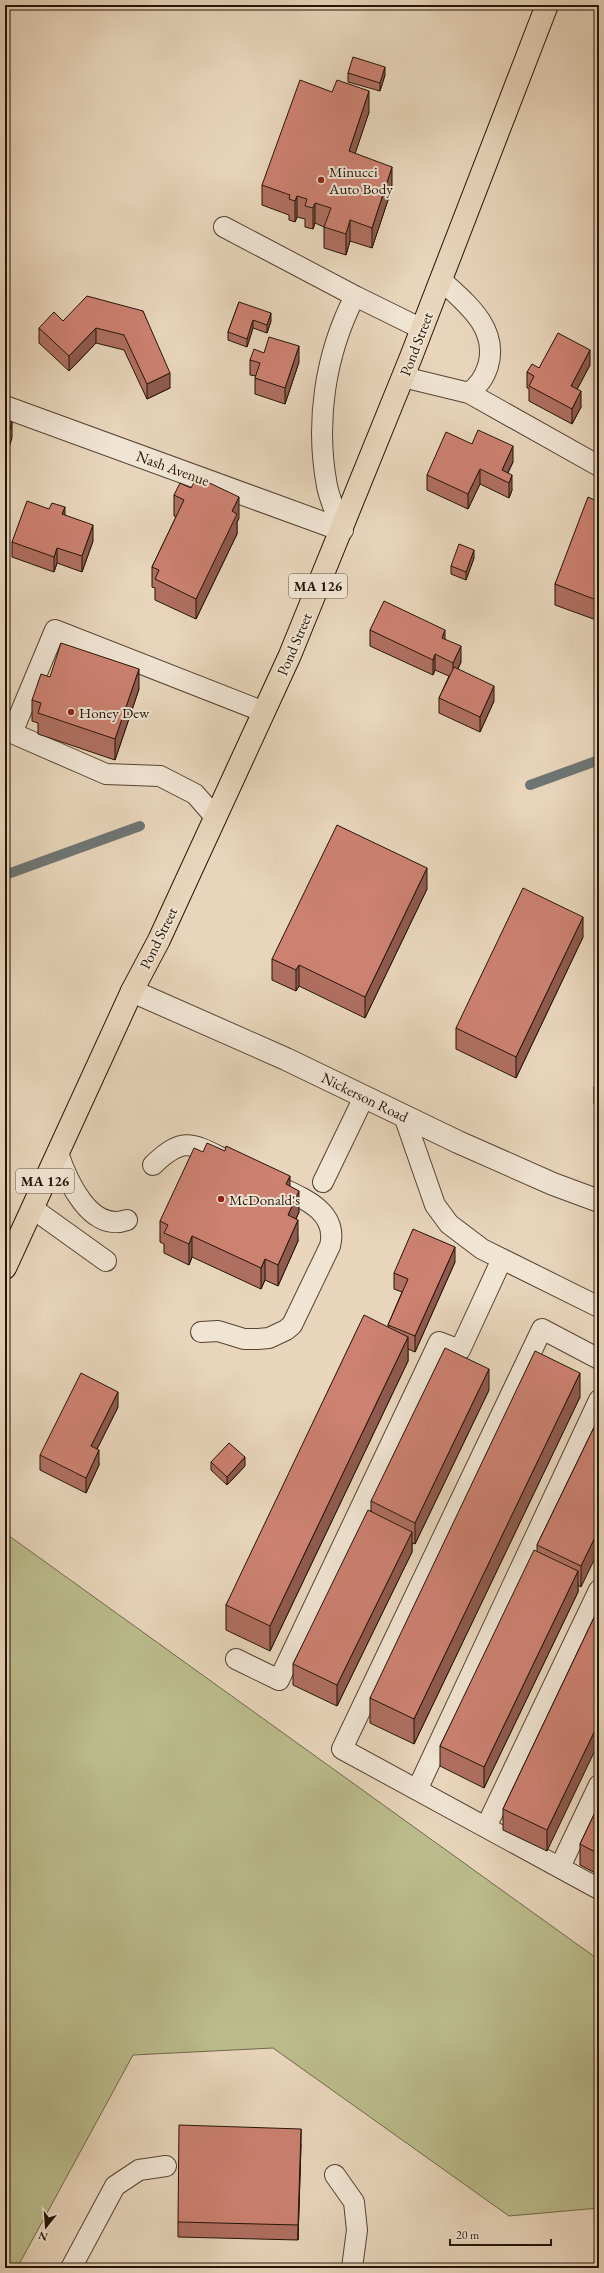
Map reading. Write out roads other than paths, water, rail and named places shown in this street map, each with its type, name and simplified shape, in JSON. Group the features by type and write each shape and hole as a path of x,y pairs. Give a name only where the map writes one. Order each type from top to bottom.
{"main road":[{"name":"Pond Street","path":"5,1268 132,991 159,940 290,655 404,377 546,5"}],"street":[{"name":"Nash Avenue","path":"5,407 342,530"},
{"name":"Nickerson Road","path":"132,991 286,1059 404,1116 553,1184 599,1201"}],"lane":[{"path":"224,226 355,296 422,329"},
{"path":"441,280 471,307 487,330 491,354 485,375 477,386 468,392"},
{"path":"342,530 327,487 323,442 325,387 336,340 355,296"},
{"path":"404,377 468,392 599,466"},
{"path":"216,818 195,794 160,776 106,774 12,733 55,630 264,712"},
{"path":"323,1182 364,1097"},
{"path":"404,1116 435,1205 449,1224 482,1249 599,1307"},
{"path":"153,1165 172,1148 182,1145 200,1148 309,1201 321,1210 327,1218 331,1228 332,1236 330,1246 292,1325 286,1330 269,1338 258,1339 244,1339 218,1331 201,1332"},
{"path":"58,1153 72,1188 91,1210 110,1222 117,1223 127,1220"},
{"path":"32,1208 106,1261"},
{"path":"236,1659 278,1680 439,1342 460,1350 502,1259"},
{"path":"599,1359 542,1328 342,1750 599,1888"},
{"path":"417,1790 599,1400"},
{"path":"486,1827 599,1590"},
{"path":"560,1867 599,1785"},
{"path":"71,2268 115,2186 138,2170 166,2166"},
{"path":"336,2175 354,2202 357,2230 352,2268"}],"waterway":[{"path":"530,785 599,760"},
{"path":"5,875 140,826"}],"place":[{"name":"Minucci Auto Body","path":"321,180"},
{"name":"Honey Dew","path":"71,712"},
{"name":"McDonald's","path":"221,1199"}]}
